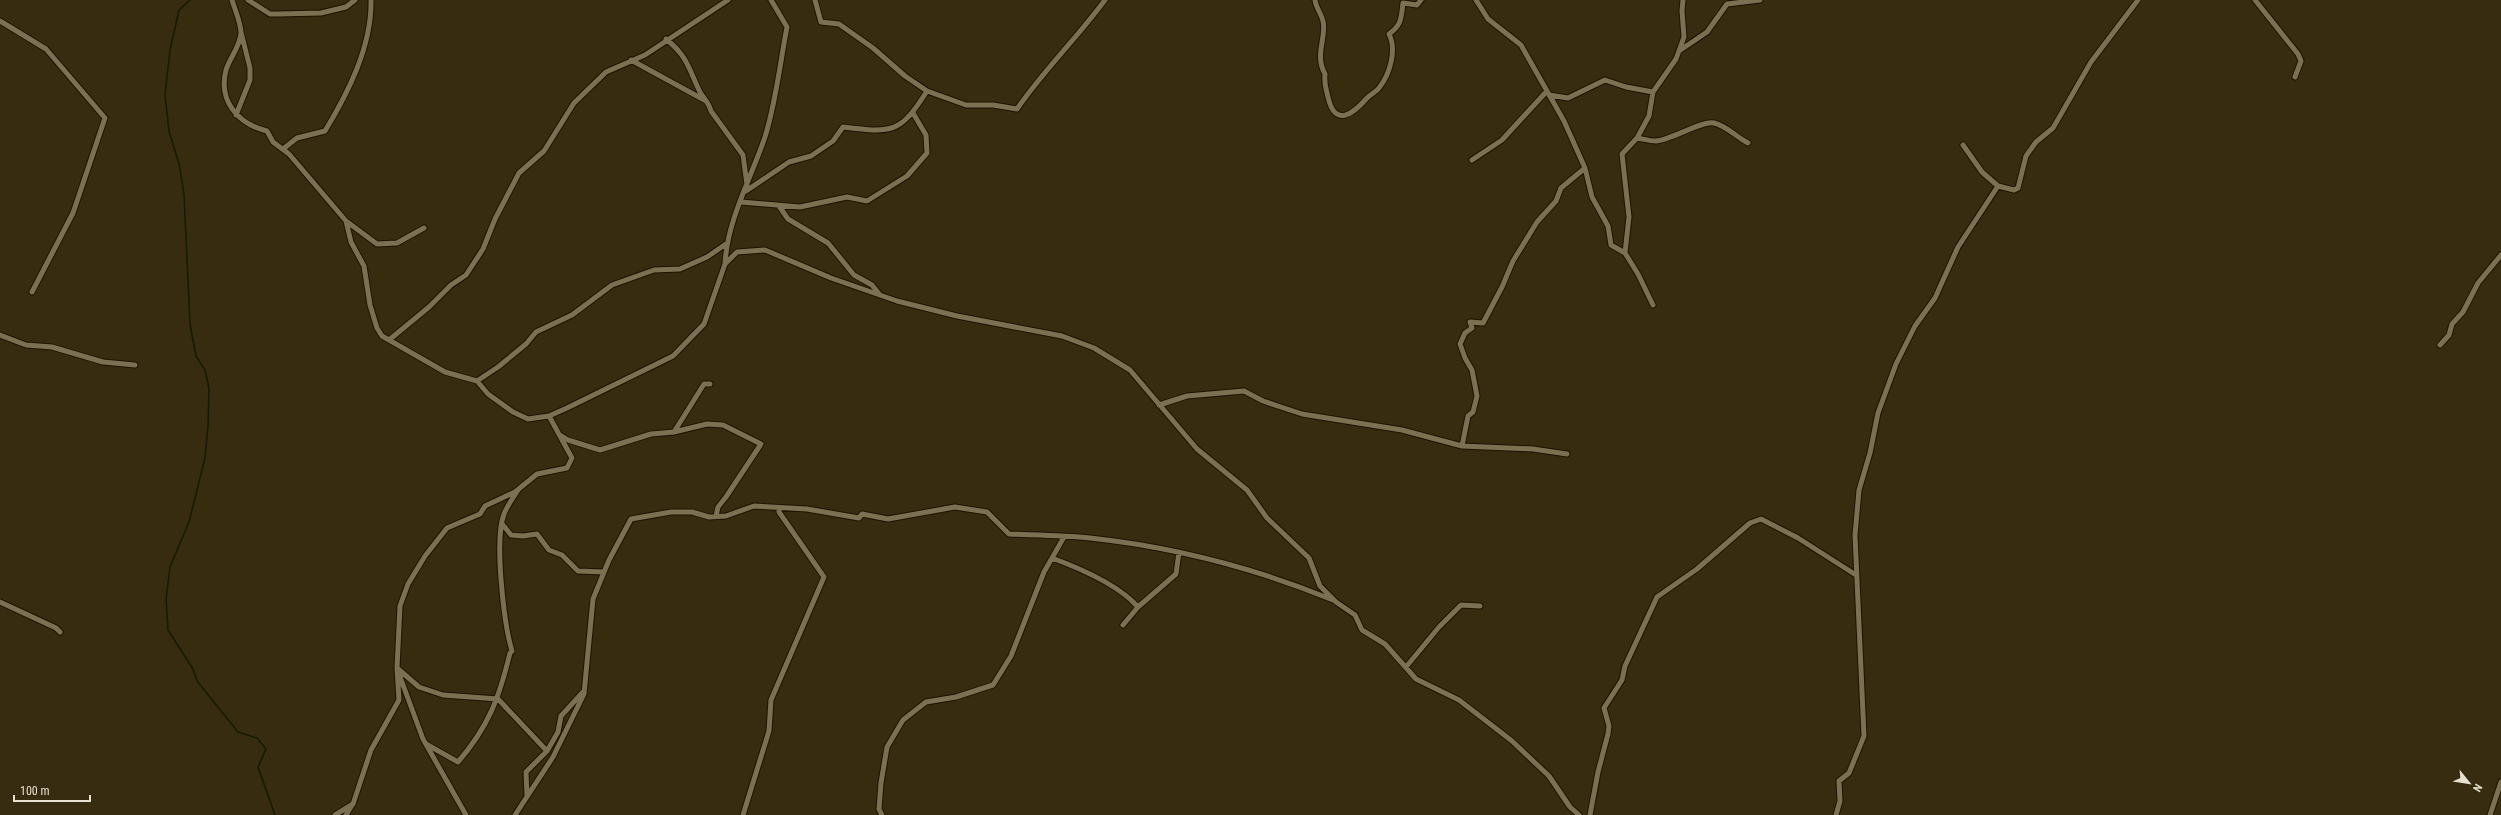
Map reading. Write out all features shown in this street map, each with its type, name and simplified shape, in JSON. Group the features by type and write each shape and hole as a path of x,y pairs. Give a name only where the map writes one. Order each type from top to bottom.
{"street":[{"path":"232,0 250,68 250,80 236,115"},
{"path":"248,0 270,14 321,13 346,7 355,0"},
{"path":"283,149 297,138 325,131 356,71 369,26 371,0"},
{"path":"389,340 430,307 450,285 466,275 483,249 495,218 519,173 544,151 574,104 606,72 645,55 666,39 697,22 728,0"},
{"path":"346,221 351,242 364,266 377,328 389,340 445,372 477,382 488,394 513,412 528,420 549,416 673,356 704,324 725,264 726,244 765,135 776,90 787,27 771,0"},
{"path":"814,0 821,22 839,24 873,48 905,76 927,91 966,105 993,105 1017,109 1039,78 1085,27 1105,0"},
{"path":"1314,0 1323,21 1320,44 1320,66 1325,74 1324,86 1330,108 1337,114 1347,116 1357,111 1369,96 1379,90 1387,75 1393,43 1389,34 1397,28 1402,20 1403,3 1417,5 1421,0"},
{"path":"1476,0 1488,19 1521,45 1547,94 1564,121 1585,168 1592,197 1608,226 1611,245 1625,253 1653,305"},
{"path":"1625,253 1629,217 1622,154 1637,138 1649,116 1653,92 1676,59 1684,36 1682,11 1683,0"},
{"path":"1679,51 1707,32 1727,4 1760,0"},
{"path":"1963,145 1982,172 1998,186 2014,190 2018,188 2026,156 2036,142 2053,128 2091,62 2138,0"},
{"path":"2255,0 2298,54 2301,61 2295,77"},
{"path":"0,21 46,49 105,118 73,213 32,292"},
{"path":"241,31 239,44 226,69 224,81 224,96 236,115 255,128 267,130 273,142 283,149 346,221 377,244 397,243 424,228"},
{"path":"666,39 684,54 701,94 709,102 719,124 743,156 748,185"},
{"path":"631,60 709,102"},
{"path":"1547,94 1568,98 1605,80 1653,92"},
{"path":"745,191 789,162 811,156 832,141 842,127 887,131 913,113 927,91"},
{"path":"1472,160 1502,140 1547,94"},
{"path":"741,202 800,207 847,197 867,201 907,176 926,153 926,136 913,113"},
{"path":"1637,138 1656,141 1691,130 1704,123 1714,123 1728,129 1748,143"},
{"path":"1462,446 1468,416 1474,412 1477,396 1472,370 1465,358 1460,344 1466,333 1472,328 1470,322 1483,323 1513,261 1537,222 1556,201 1561,188 1585,168"},
{"path":"1836,815 1840,801 1839,781 1849,773 1864,736 1855,535 1858,490 1870,453 1878,413 1896,364 1915,326 1935,298 1958,248 1998,186"},
{"path":"779,206 788,219 828,243 854,275 872,285 880,295"},
{"path":"477,382 498,368 536,332 572,315 612,285 654,270 680,269 707,257 726,244"},
{"path":"725,264 737,252 765,250 831,278 880,295 957,316 1062,336 1094,348 1130,370 1197,449 1247,490 1267,518 1309,558 1320,586 1336,602 1355,615 1362,630 1384,644 1416,679 1459,700 1512,741 1549,776 1570,807 1579,815"},
{"path":"2440,345 2449,335 2452,324 2463,312 2478,283 2501,255"},
{"path":"0,335 26,345 52,347 103,362 135,365"},
{"path":"674,432 694,397 704,384 710,384"},
{"path":"1159,405 1187,396 1244,391 1263,401 1302,414 1402,430 1462,446 1532,449 1567,454"},
{"path":"346,815 353,804 371,750 399,700 397,668 400,606 408,584 425,556 447,528 480,514 485,506 518,489 537,474 567,468 572,458 549,416"},
{"path":"559,434 568,440 600,450 651,434 674,432 707,424 724,425 761,444 718,507 716,516"},
{"path":"426,744 458,762 469,749 492,713 498,699 510,652 512,652 506,632 502,592 503,524 504,515 518,489"},
{"path":"516,815 553,757 584,692 593,599 604,572 631,518 671,512 692,512 709,517 726,516 754,506 808,509 853,518 859,518 862,514 888,518 955,507 987,512 1009,534 1090,538 1179,552 1260,573 1336,602"},
{"path":"743,815 769,731 771,700 824,577 779,512 779,508"},
{"path":"1590,815 1598,772 1608,734 1609,726 1604,708 1622,680 1625,666 1654,603 1663,591 1697,570 1750,523 1757,520 1761,520 1798,538 1856,575"},
{"path":"503,524 512,535 523,536 537,534 549,550 562,555 578,571 604,572"},
{"path":"882,815 879,809 881,784 887,747 903,720 926,702 956,697 993,685 1011,656 1044,572 1064,537"},
{"path":"1123,625 1138,607 1176,574 1179,552"},
{"path":"1052,558 1086,572 1132,600 1138,607"},
{"path":"0,602 56,628 60,632"},
{"path":"1406,667 1439,627 1460,605 1480,606"},
{"path":"397,668 419,687 443,695 498,699 547,751"},
{"path":"397,668 426,744 466,815"},
{"path":"527,796 526,772 547,751 558,732 561,716 584,692"},
{"path":"2490,815 2501,782"},
{"path":"335,815 353,804"}],"waterway":[{"path":"190,0 179,10 170,50 165,95 169,131 179,164 184,194 190,324 196,356 205,370 209,388 208,426 205,458 189,522 170,567 166,599 168,630 193,669 197,681 238,732 257,738 266,749 258,767 275,815"}]}
